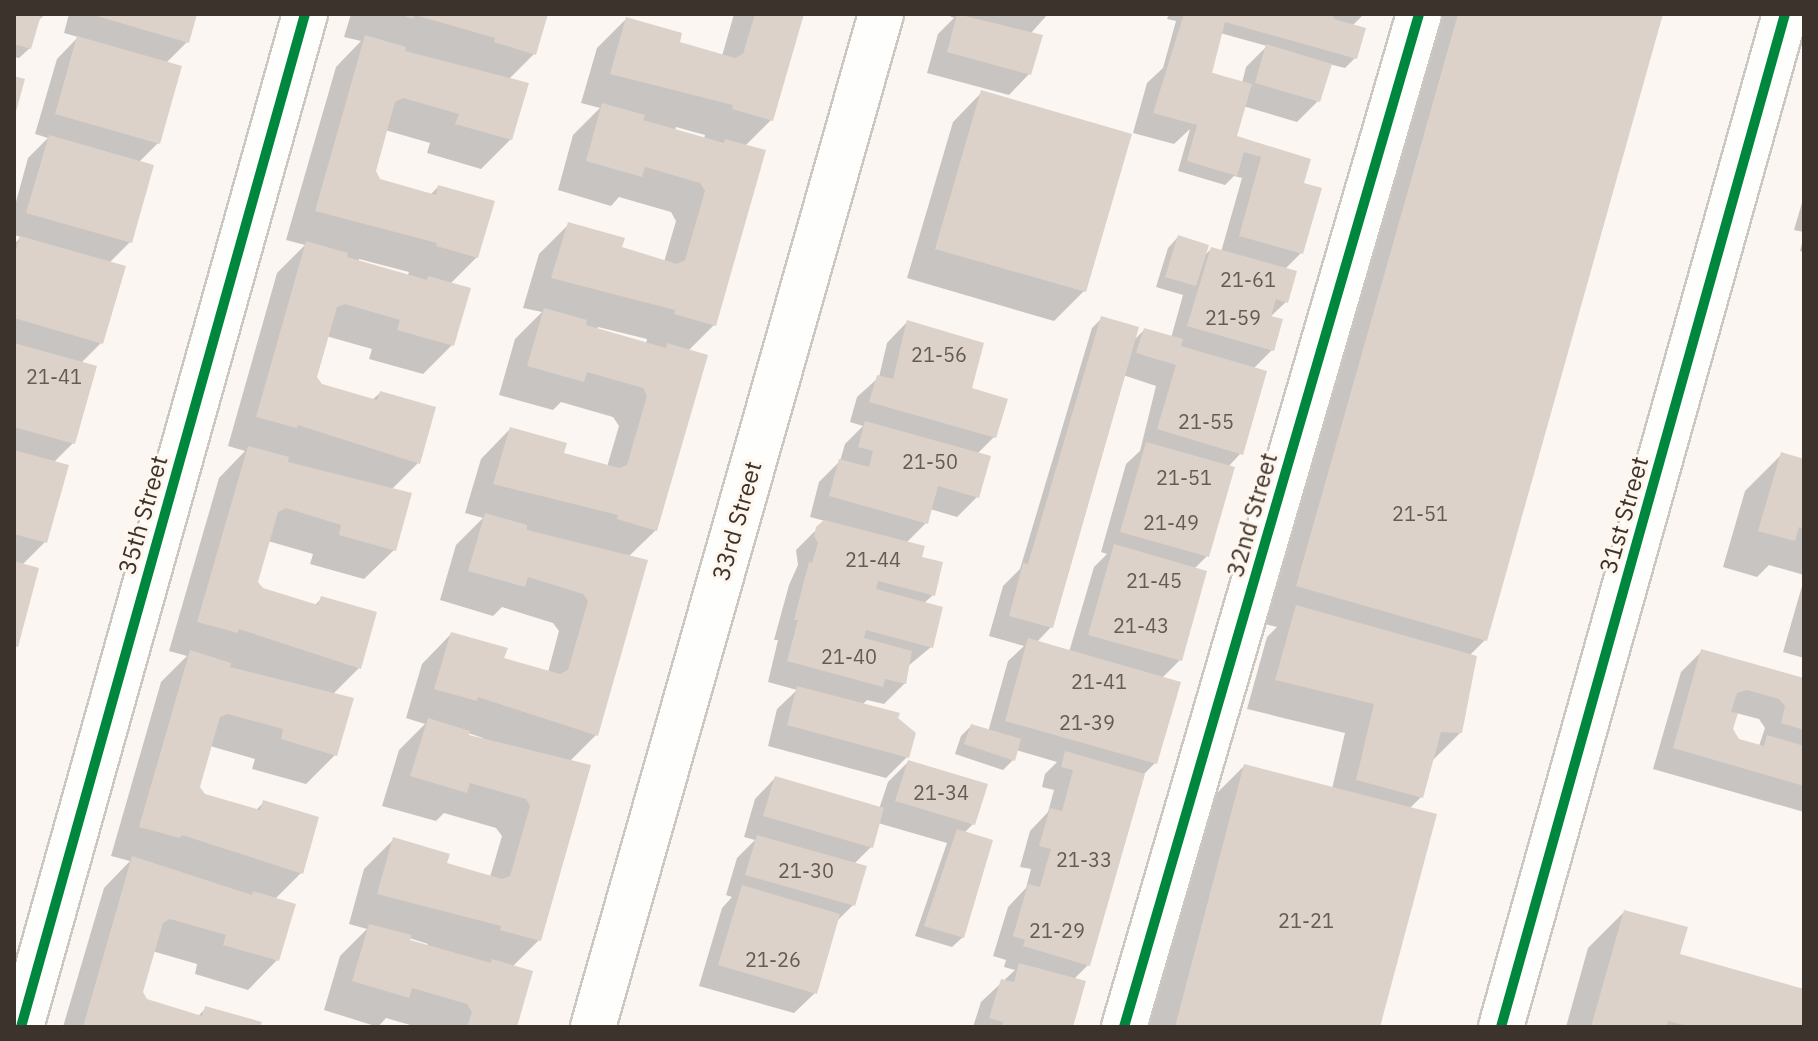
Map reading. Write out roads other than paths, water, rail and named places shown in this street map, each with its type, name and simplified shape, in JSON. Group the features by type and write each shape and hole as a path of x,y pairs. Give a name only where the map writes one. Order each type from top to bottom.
{"street":[{"name":"35th Street","path":"21,1027 305,14"},
{"name":"33rd Street","path":"593,1027 881,14"},
{"name":"32nd Street","path":"1124,1027 1419,14"},
{"name":"31st Street","path":"1501,1027 1785,14"}]}
